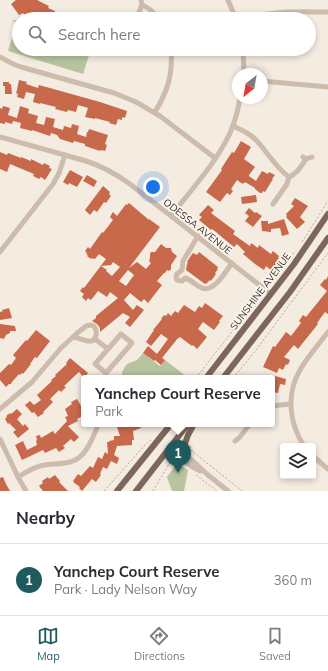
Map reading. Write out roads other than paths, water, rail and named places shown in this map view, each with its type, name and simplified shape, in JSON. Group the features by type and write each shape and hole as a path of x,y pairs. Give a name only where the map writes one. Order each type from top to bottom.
{"main road":[{"name":"SUNSHINE AVENUE","path":"208,375 294,264 328,214"},
{"path":"314,235 328,220"},
{"path":"225,375 282,302 328,238"},
{"path":"271,294 282,302"},
{"path":"117,491 157,438 168,427"},
{"path":"136,491 186,427"},
{"path":"182,452 188,434 192,427"},
{"path":"157,438 170,446"}],"street":[{"path":"228,0 233,12"},
{"path":"142,3 154,12"},
{"path":"276,12 328,12"},
{"path":"155,112 163,98 170,79 171,56"},
{"path":"244,56 244,68"},
{"path":"0,57 21,67 124,96 155,112 215,158"},
{"path":"268,82 328,87"},
{"path":"171,216 224,145 233,126 238,104"},
{"path":"233,126 247,133 256,140 277,166 289,176"},
{"name":"ODESSA AVENUE","path":"0,136 93,163 113,173 198,236 271,294"},
{"path":"0,252 52,184 59,173 65,155"},
{"path":"273,204 287,184 289,176 297,171 304,158 312,157"},
{"path":"198,236 183,261 182,270 176,276 178,280 182,281 185,278 189,279 202,288 208,288 215,284 232,263"},
{"path":"0,409 35,379 61,348 86,326 94,326 96,330 95,339"},
{"path":"302,443 293,421 290,404 292,389 297,376 309,357 328,332"},
{"path":"121,334 132,343 106,373 95,364 108,349 121,334"},
{"path":"74,337 88,342 95,339"},
{"path":"95,339 108,349"},
{"path":"275,406 290,404"},
{"path":"243,443 237,439 247,427"},
{"path":"18,477 40,466 62,464 74,461 85,452 97,428"},
{"path":"0,439 26,491"},
{"path":"170,446 182,452 228,491"},
{"path":"170,446 175,454 191,466 208,475"},
{"path":"316,459 328,469"}],"place":[{"name":"Yanchep Court Reserve","path":"178,473"}]}
